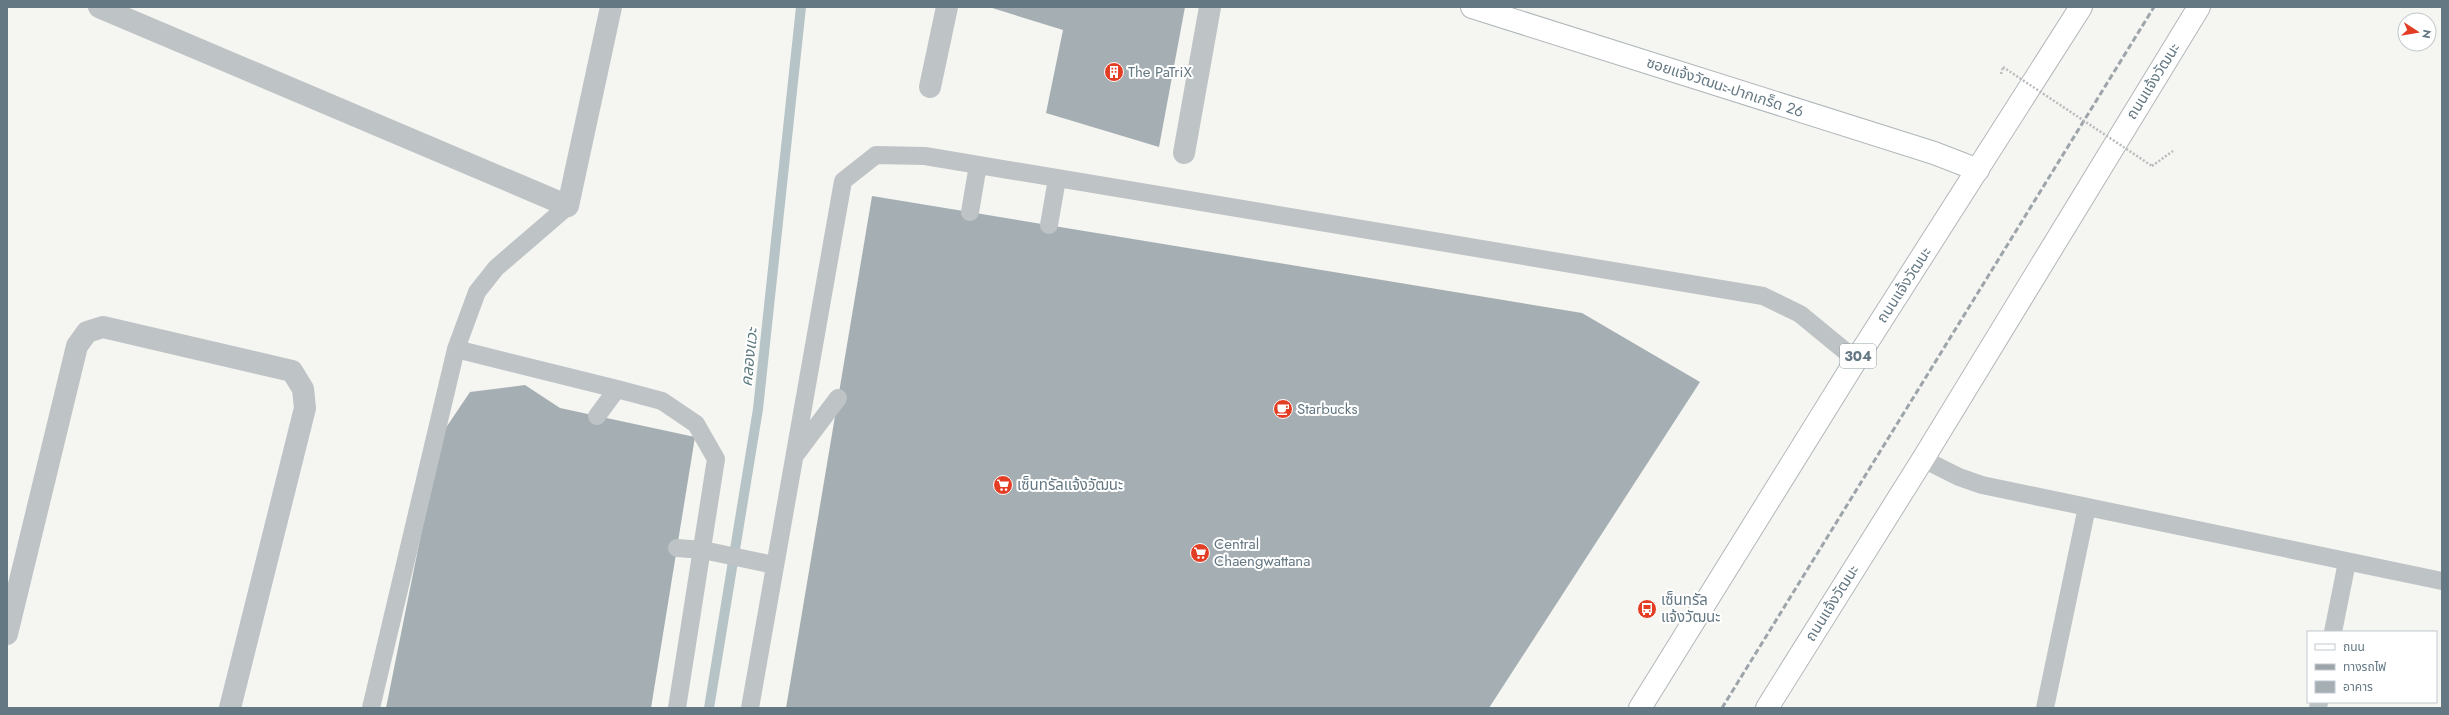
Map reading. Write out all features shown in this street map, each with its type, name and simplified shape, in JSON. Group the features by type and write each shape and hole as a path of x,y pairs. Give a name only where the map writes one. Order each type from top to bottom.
{"main road":[{"name":"ซอยแจ้งวัฒนะ-ปากเกร็ด 26","path":"1472,7 1934,153 1978,170"},
{"name":"ถนนแจ้งวัฒนะ","path":"1640,708 1856,360 2081,7"},
{"name":"ถนนแจ้งวัฒนะ","path":"1767,708 1923,459 2199,7"}],"street":[{"path":"98,7 568,206 611,7"},
{"path":"930,87 946,7"},
{"path":"1184,153 1210,7"},
{"path":"7,634 77,346 87,332 103,327 292,371 303,389 305,408 230,708"}],"lane":[{"path":"750,708 842,181 876,154 924,156 1763,296 1800,314 1856,360"},
{"path":"970,212 978,165"},
{"path":"1049,225 1057,178"},
{"path":"371,708 456,349 477,292 496,268 568,206"},
{"path":"456,349 662,401 696,424 716,459 710,552 677,708"},
{"path":"597,416 617,389"},
{"path":"795,456 838,398"},
{"path":"1923,459 1959,477 1982,484 2442,581"},
{"path":"2045,708 2087,507"},
{"path":"678,548 710,552 774,565"},
{"path":"2333,631 2347,562"}],"path":[{"path":"2003,67 2152,166 2173,151"}],"building":[{"name":"The PaTriX","path":"989,7 1185,7 1159,147 1046,113 1063,30"},
{"name":"Central Chaengwattana","path":"872,196 1582,313 1700,382 1489,708 786,708"},
{"path":"525,385 560,408 695,437 651,708 386,708 441,435 470,392"}],"waterway":[{"name":"คลองแวะ","path":"709,708 758,409 801,7"}],"railway":[{"path":"1722,708 2154,7"}],"place":[{"name":"The PaTriX","path":"1114,72"},
{"name":"Starbucks","path":"1283,409"},
{"name":"เซ็นทรัลแจ้งวัฒนะ","path":"1003,485"},
{"name":"Central Chaengwattana","path":"1200,553"},
{"name":"เซ็นทรัล แจ้งวัฒนะ","path":"1647,609"}]}
